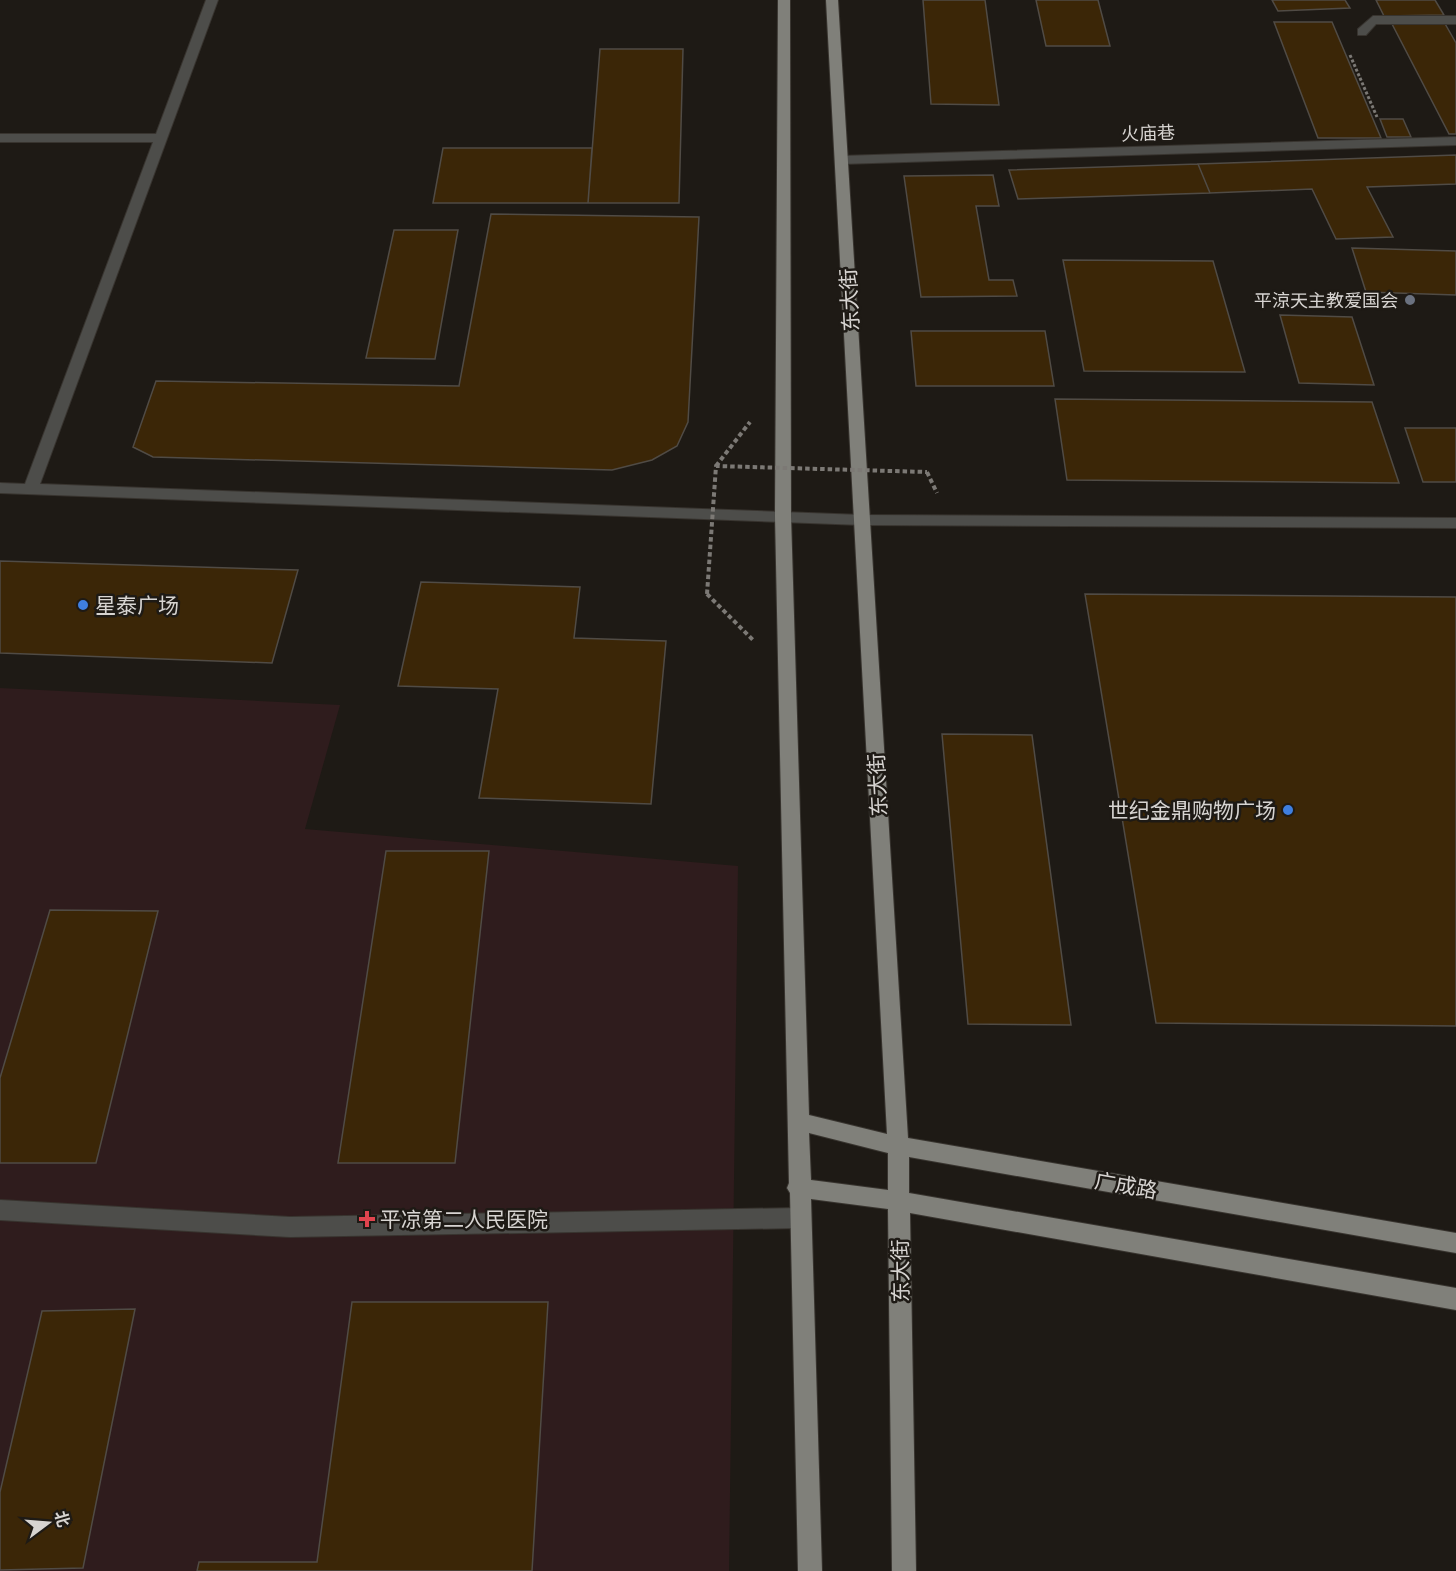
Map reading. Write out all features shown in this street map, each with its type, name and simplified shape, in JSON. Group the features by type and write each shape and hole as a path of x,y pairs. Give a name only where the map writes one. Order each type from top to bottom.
{"main road":[{"path":"784,0 783,516 796,1121 810,1571"},
{"name":"东大街","path":"832,0 898,1146 904,1571"},
{"name":"广成路","path":"796,1121 898,1146 1456,1243"},
{"path":"798,1188 898,1201 1456,1299"}],"street":[{"path":"31,489 212,0"},
{"path":"1362,32 1373,20 1456,20"},
{"path":"0,138 161,138"},
{"name":"火庙巷","path":"841,160 1456,141"},
{"path":"0,488 862,519 1456,523"},
{"path":"0,1210 290,1227 799,1218"}],"path":[{"path":"1348,51 1388,143"},
{"path":"787,675 707,594 716,466 927,472"}],"shaded area":[{"name":"平凉第二人民医院","path":"0,688 340,705 305,829 738,866 729,1571 0,1571"}],"building":[{"path":"923,0 985,0 999,105 931,104"},
{"path":"1036,0 1098,0 1110,46 1046,46"},
{"path":"1272,0 1345,0 1350,8 1278,11"},
{"path":"1376,0 1435,0 1444,15 1384,16"},
{"path":"1274,22 1332,22 1381,138 1318,138"},
{"path":"1391,22 1444,22 1456,43 1456,134 1449,134"},
{"path":"600,49 683,49 679,203 588,203"},
{"path":"1380,119 1403,119 1411,137 1387,137"},
{"path":"443,148 592,148 588,203 433,203"},
{"path":"1456,155 1456,184 1367,187 1393,237 1336,239 1312,189 1210,193 1198,164"},
{"path":"1198,164 1210,193 1018,199 1009,170"},
{"path":"993,175 999,206 976,206 989,280 1013,280 1017,296 921,297 904,176"},
{"path":"491,214 699,217 688,422 677,446 652,460 612,470 153,457 133,447 156,381 459,386"},
{"path":"394,230 458,230 435,359 366,358"},
{"path":"1352,248 1456,251 1456,295 1366,292"},
{"path":"1063,260 1213,261 1245,372 1084,371"},
{"path":"1280,315 1352,317 1374,385 1299,383"},
{"path":"911,331 1045,331 1054,386 916,386"},
{"path":"1055,399 1372,402 1399,483 1067,480"},
{"path":"1405,428 1456,428 1456,482 1423,482"},
{"path":"0,561 298,570 272,663 0,653"},
{"path":"421,582 580,587 574,638 666,641 651,804 479,798 498,689 398,686"},
{"name":"世纪金鼎购物广场","path":"1085,594 1456,597 1456,1026 1156,1023"},
{"path":"942,734 1032,735 1071,1025 968,1024"},
{"path":"386,851 489,851 455,1163 338,1163"},
{"path":"50,910 158,911 96,1163 0,1163 0,1078"},
{"path":"352,1302 548,1302 532,1571 197,1571 199,1562 317,1562"},
{"path":"135,1309 83,1568 0,1570 0,1492 42,1311"}],"place":[{"name":"平涼天主教爱国会","path":"1410,300"},
{"name":"星泰广场","path":"83,605"},
{"name":"世纪金鼎购物广场","path":"1288,810"},
{"name":"平凉第二人民医院","path":"367,1219"}]}
